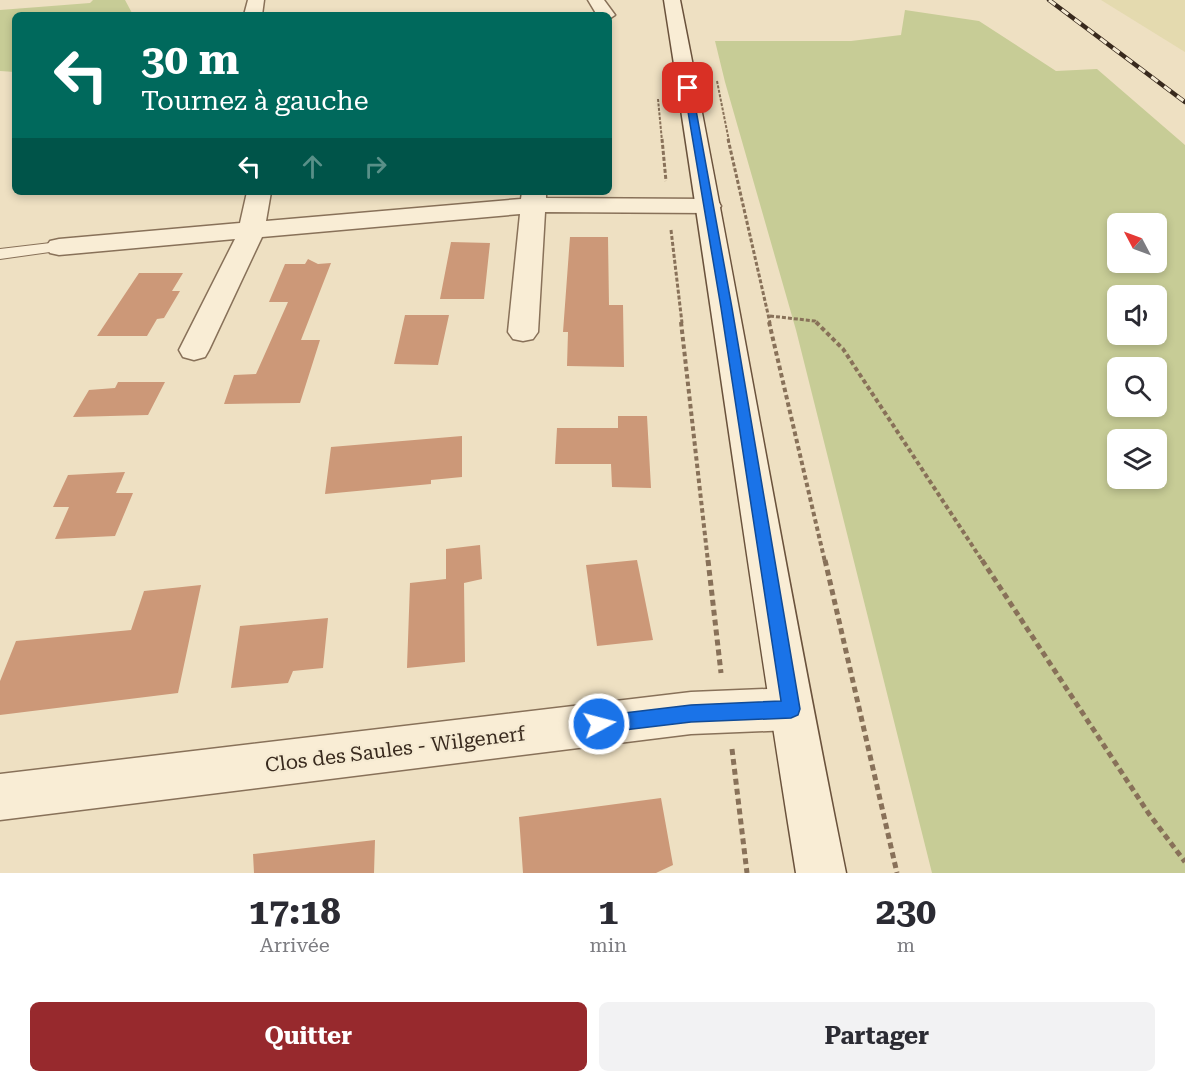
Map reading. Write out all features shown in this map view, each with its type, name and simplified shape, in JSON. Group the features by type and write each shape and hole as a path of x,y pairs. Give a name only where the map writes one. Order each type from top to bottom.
{"street":[{"path":"672,0 709,206 791,709 821,873"},
{"path":"194,350 251,232 258,195"},
{"path":"59,247 251,232 533,199 709,206"},
{"path":"523,332 533,199"},
{"name":"Clos des Saules - Wilgenerf","path":"0,797 680,715 791,709"}],"lane":[{"path":"0,254 59,247"}],"path":[{"path":"717,79 738,182 897,873"},
{"path":"658,95 715,634 747,873"},
{"path":"770,316 815,321 843,349 1142,805 1185,862"}],"shaded area":[{"path":"1101,0 1185,0 1185,52"}],"green space":[{"path":"93,0 125,0 131,12 12,12 12,72 0,71 0,10 90,3"},
{"path":"905,10 979,21 1056,71 1097,69 1185,145 1185,873 932,873 796,330 715,41 851,41 901,35"}],"building":[{"path":"570,237 608,237 609,305 623,305 624,367 567,366 568,332 563,332"},
{"path":"451,242 490,243 484,299 440,299"},
{"path":"308,259 318,264 331,263 301,340 320,340 300,403 224,404 234,375 256,374 288,302 269,302 285,264 305,264"},
{"path":"139,273 183,273 172,291 180,291 164,318 157,319 147,336 97,336"},
{"path":"405,315 449,315 438,365 394,364"},
{"path":"118,382 165,382 148,415 73,417 89,390 115,388"},
{"path":"618,416 647,416 651,488 612,487 611,464 555,464 557,428 618,428"},
{"path":"462,436 462,477 431,480 431,484 325,494 331,447"},
{"path":"125,472 116,493 133,493 115,536 55,539 69,507 53,507 68,475"},
{"path":"480,545 482,579 464,583 465,662 407,668 410,583 446,579 446,549"},
{"path":"637,560 653,640 597,646 586,565"},
{"path":"201,585 178,693 0,715 0,681 16,641 131,630 144,591"},
{"path":"328,618 323,668 293,671 288,683 231,688 240,626"},
{"path":"661,798 673,865 656,873 523,873 519,817"},
{"path":"375,840 374,873 254,873 253,854"}],"railway":[{"path":"1049,0 1185,102"}],"route":[{"path":"599,724 691,713 791,709 727,308 688,88"}]}
